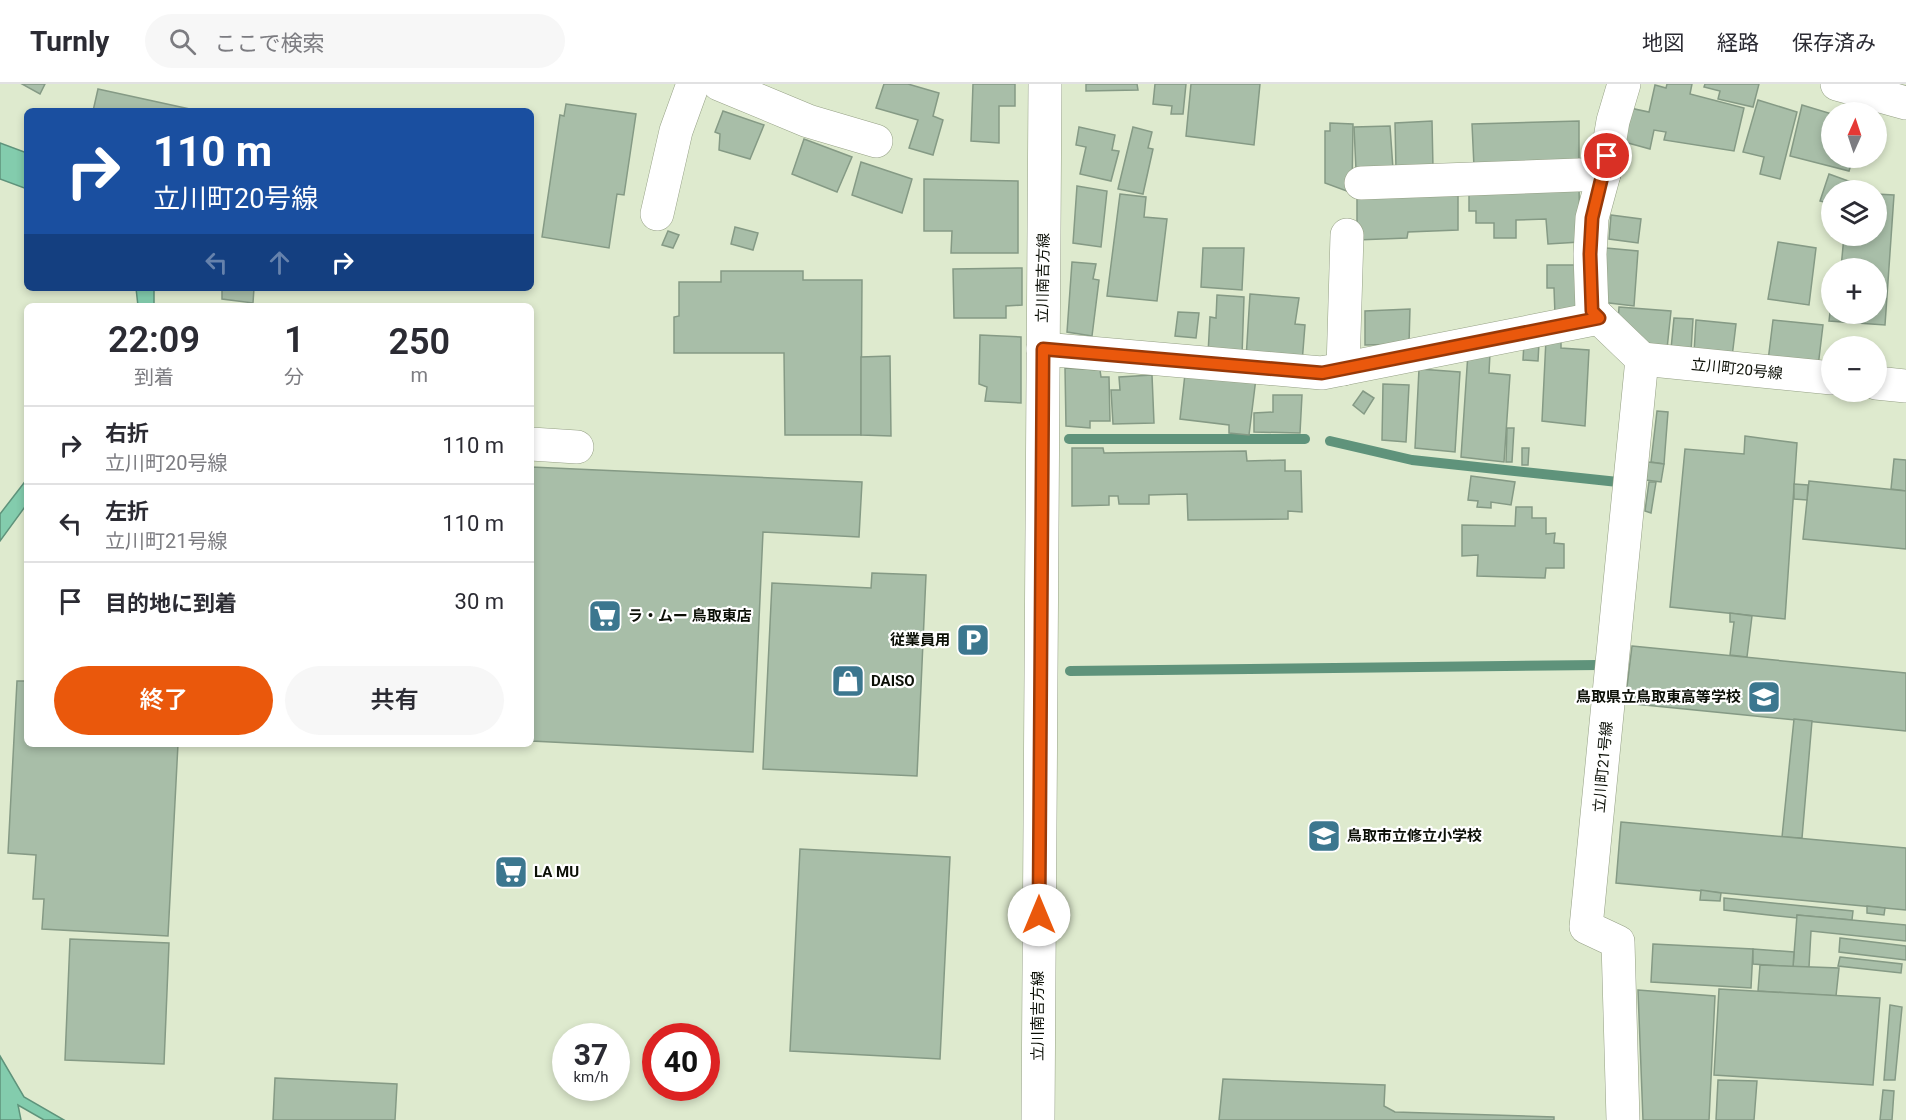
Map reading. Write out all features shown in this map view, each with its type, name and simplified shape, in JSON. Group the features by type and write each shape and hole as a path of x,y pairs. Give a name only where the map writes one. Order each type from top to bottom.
{"street":[{"path":"657,214 676,131 693,84"},
{"path":"719,84 808,121 876,141"},
{"name":"立川南吉方線","path":"1038,1120 1045,84"},
{"path":"1624,84 1613,121 1604,174 1592,218 1590,254 1592,311 1642,359"},
{"path":"1837,84 1906,103"},
{"path":"1361,183 1604,174"},
{"path":"1343,369 1347,235"},
{"path":"1043,349 1322,373 1599,318"},
{"name":"立川町20号線","path":"1642,359 1821,377"},
{"name":"立川町21号線","path":"1623,1120 1618,942 1586,927 1642,359"},
{"path":"1887,384 1906,386"},
{"path":"534,444 577,447"}],"shaded area":[{"path":"0,143 24,152 24,188 0,179"},
{"path":"136,291 154,291 154,303 138,303"},
{"path":"24,483 24,508 0,541 0,514"},
{"path":"0,1056 24,1097 64,1120 44,1120 18,1105 21,1120 0,1120"}],"building":[{"path":"22,84 45,84 40,94"},
{"path":"884,84 908,84 939,93 933,116 943,120 933,155 909,148 918,120 876,108"},
{"path":"973,84 1015,84 1015,106 999,106 999,143 971,141"},
{"path":"1086,84 1137,84 1138,90 1086,91"},
{"path":"1155,84 1186,84 1183,114 1171,114 1172,106 1153,104"},
{"path":"1191,84 1260,84 1254,145 1186,136"},
{"path":"1667,84 1692,84 1690,94 1744,108 1734,151 1664,140 1666,132 1654,130 1650,149 1617,140 1625,107 1649,112 1655,85 1666,88"},
{"path":"1705,84 1759,84 1753,107 1718,99 1720,91 1704,87"},
{"path":"98,89 185,108 94,108"},
{"path":"1758,100 1797,112 1780,179 1760,174 1764,157 1743,152"},
{"path":"566,104 636,114 624,195 617,194 609,248 542,237 560,115 564,116"},
{"path":"1802,105 1821,111 1821,164 1790,156"},
{"path":"723,111 764,125 750,159 719,150 720,134 715,132"},
{"path":"1432,121 1433,168 1396,170 1395,123"},
{"path":"1579,121 1579,163 1474,167 1472,124"},
{"path":"1330,123 1353,124 1352,193 1325,183 1325,131 1330,131"},
{"path":"1390,126 1393,169 1356,170 1354,127"},
{"path":"1079,127 1115,135 1112,150 1119,151 1111,181 1080,174 1086,147 1076,145"},
{"path":"1133,127 1152,132 1148,148 1153,149 1143,194 1118,189"},
{"path":"804,139 852,157 837,192 792,174"},
{"path":"861,162 912,179 902,213 852,195"},
{"path":"1829,174 1846,180 1827,180"},
{"path":"924,179 1018,181 1018,253 951,253 952,231 924,231"},
{"path":"1077,186 1107,191 1101,247 1073,243"},
{"path":"1579,186 1580,242 1548,244 1546,219 1516,220 1516,238 1494,238 1494,223 1476,223 1476,211 1469,211 1469,191"},
{"path":"1458,192 1458,230 1408,232 1407,238 1357,240 1357,196"},
{"path":"1120,194 1146,197 1144,217 1167,219 1157,301 1107,296"},
{"path":"1887,195 1894,195 1887,296 1887,258 1842,258 1843,246 1887,246"},
{"path":"1611,215 1641,219 1638,243 1609,239"},
{"path":"735,227 758,233 753,250 731,244"},
{"path":"668,231 679,235 673,248 662,245"},
{"path":"1778,242 1816,248 1809,305 1768,299"},
{"path":"1203,248 1244,248 1242,290 1201,287"},
{"path":"1606,248 1638,251 1634,306 1601,302"},
{"path":"1072,262 1096,264 1093,279 1099,280 1092,336 1067,332"},
{"path":"1547,265 1582,265 1581,314 1555,315 1554,288 1547,288"},
{"path":"1022,268 1022,305 1006,306 1006,318 954,318 953,269"},
{"path":"721,271 803,271 803,280 862,280 861,435 785,435 784,353 674,353 674,317 679,316 679,282 721,282"},
{"path":"222,291 254,291 253,303 222,299"},
{"path":"1250,294 1299,298 1295,324 1305,325 1302,363 1246,359"},
{"path":"1217,295 1244,297 1242,356 1208,354 1210,317 1216,318"},
{"path":"1619,307 1671,311 1667,349 1653,347 1618,322"},
{"path":"1410,309 1409,344 1365,345 1365,311"},
{"path":"1178,312 1199,313 1196,338 1175,336"},
{"path":"1674,318 1693,319 1691,351 1671,349"},
{"path":"1696,320 1736,324 1732,357 1694,353"},
{"path":"1773,320 1823,325 1818,367 1768,361"},
{"path":"980,335 1021,337 1021,403 985,401 987,387 979,384"},
{"path":"1546,339 1561,339 1561,348 1589,350 1585,426 1542,421"},
{"path":"1524,342 1539,343 1538,361 1523,360"},
{"path":"1468,353 1490,353 1489,373 1510,375 1504,462 1461,457"},
{"path":"890,356 891,436 861,435 861,357"},
{"path":"1065,368 1100,370 1101,377 1109,377 1110,421 1090,421 1090,428 1066,426"},
{"path":"1419,369 1460,372 1455,452 1415,448"},
{"path":"1185,374 1256,378 1249,435 1229,433 1229,425 1180,419"},
{"path":"1152,375 1154,423 1113,424 1111,390 1120,390 1119,377"},
{"path":"1383,384 1409,385 1406,442 1382,440"},
{"path":"1363,391 1374,398 1364,414 1353,405"},
{"path":"1273,395 1302,395 1300,433 1254,432 1254,413 1273,412"},
{"path":"1657,411 1668,412 1664,464 1651,462"},
{"path":"1507,428 1514,428 1512,462 1506,462"},
{"path":"1745,436 1797,443 1785,619 1670,607 1685,449 1744,454"},
{"path":"1072,448 1103,448 1104,453 1246,451 1247,461 1285,460 1285,471 1301,471 1302,512 1288,511 1288,519 1188,520 1187,494 1149,495 1149,504 1119,504 1118,496 1109,496 1109,505 1072,506"},
{"path":"1522,448 1529,448 1528,465 1522,465"},
{"path":"1894,459 1906,460 1906,491 1891,489"},
{"path":"1648,462 1664,464 1661,482 1646,480"},
{"path":"534,467 862,482 859,537 763,532 753,752 534,741"},
{"path":"1471,476 1515,482 1511,505 1491,502 1491,508 1477,507 1478,501 1468,500"},
{"path":"1809,481 1906,491 1906,549 1803,539"},
{"path":"1649,482 1656,482 1651,513 1645,511"},
{"path":"1794,484 1808,485 1807,500 1794,499"},
{"path":"1516,507 1532,507 1532,518 1546,518 1546,534 1555,533 1554,543 1564,544 1564,568 1546,568 1545,578 1477,576 1478,555 1462,556 1462,525 1515,526"},
{"path":"872,573 926,575 917,776 763,769 772,583 871,588"},
{"path":"1730,613 1752,616 1747,657 1730,655 1734,622 1730,622"},
{"path":"1632,646 1906,673 1906,731 1625,703"},
{"path":"17,681 24,681 24,747 178,747 168,936 42,929 44,899 33,899 36,855 8,853"},
{"path":"1794,719 1812,721 1802,838 1782,837"},
{"path":"1621,822 1906,848 1906,910 1616,883"},
{"path":"800,849 950,857 940,1059 790,1051"},
{"path":"1701,890 1721,893 1720,901 1700,900"},
{"path":"1724,898 1853,911 1852,920 1797,915 1797,918 1724,910"},
{"path":"1867,906 1885,908 1884,915 1867,913"},
{"path":"1797,915 1906,925 1906,941 1811,931 1809,967 1793,967"},
{"path":"1840,938 1906,946 1906,960 1839,952"},
{"path":"70,939 169,943 164,1064 65,1060"},
{"path":"1653,944 1753,949 1751,988 1651,982"},
{"path":"1753,949 1794,952 1793,967 1753,964"},
{"path":"1840,957 1902,964 1901,973 1838,966"},
{"path":"1760,965 1839,968 1836,996 1758,991"},
{"path":"1719,989 1880,998 1873,1085 1714,1075"},
{"path":"1638,990 1715,996 1709,1120 1643,1120"},
{"path":"1890,1005 1902,1007 1895,1080 1884,1080"},
{"path":"275,1078 397,1084 395,1120 273,1120"},
{"path":"1223,1079 1385,1085 1384,1106 1395,1112 1554,1117 1554,1120 1219,1120"},
{"path":"1718,1080 1757,1081 1754,1120 1716,1120"},
{"path":"1883,1090 1894,1091 1892,1120 1880,1120"}],"waterway":[{"path":"1069,439 1305,439"},
{"path":"1330,441 1412,460 1618,482"},
{"path":"1070,671 1599,665"}],"place":[{"name":"ラ・ムー 鳥取東店","path":"605,616"},
{"name":"従業員用","path":"973,640"},
{"name":"DAISO","path":"848,681"},
{"name":"鳥取県立鳥取東高等学校","path":"1764,697"},
{"name":"鳥取市立修立小学校","path":"1324,836"},
{"name":"LA MU","path":"511,872"}],"route":[{"path":"1039,915 1043,349 1322,373 1458,348 1599,318 1592,311 1590,254 1592,218 1607,156"}]}
